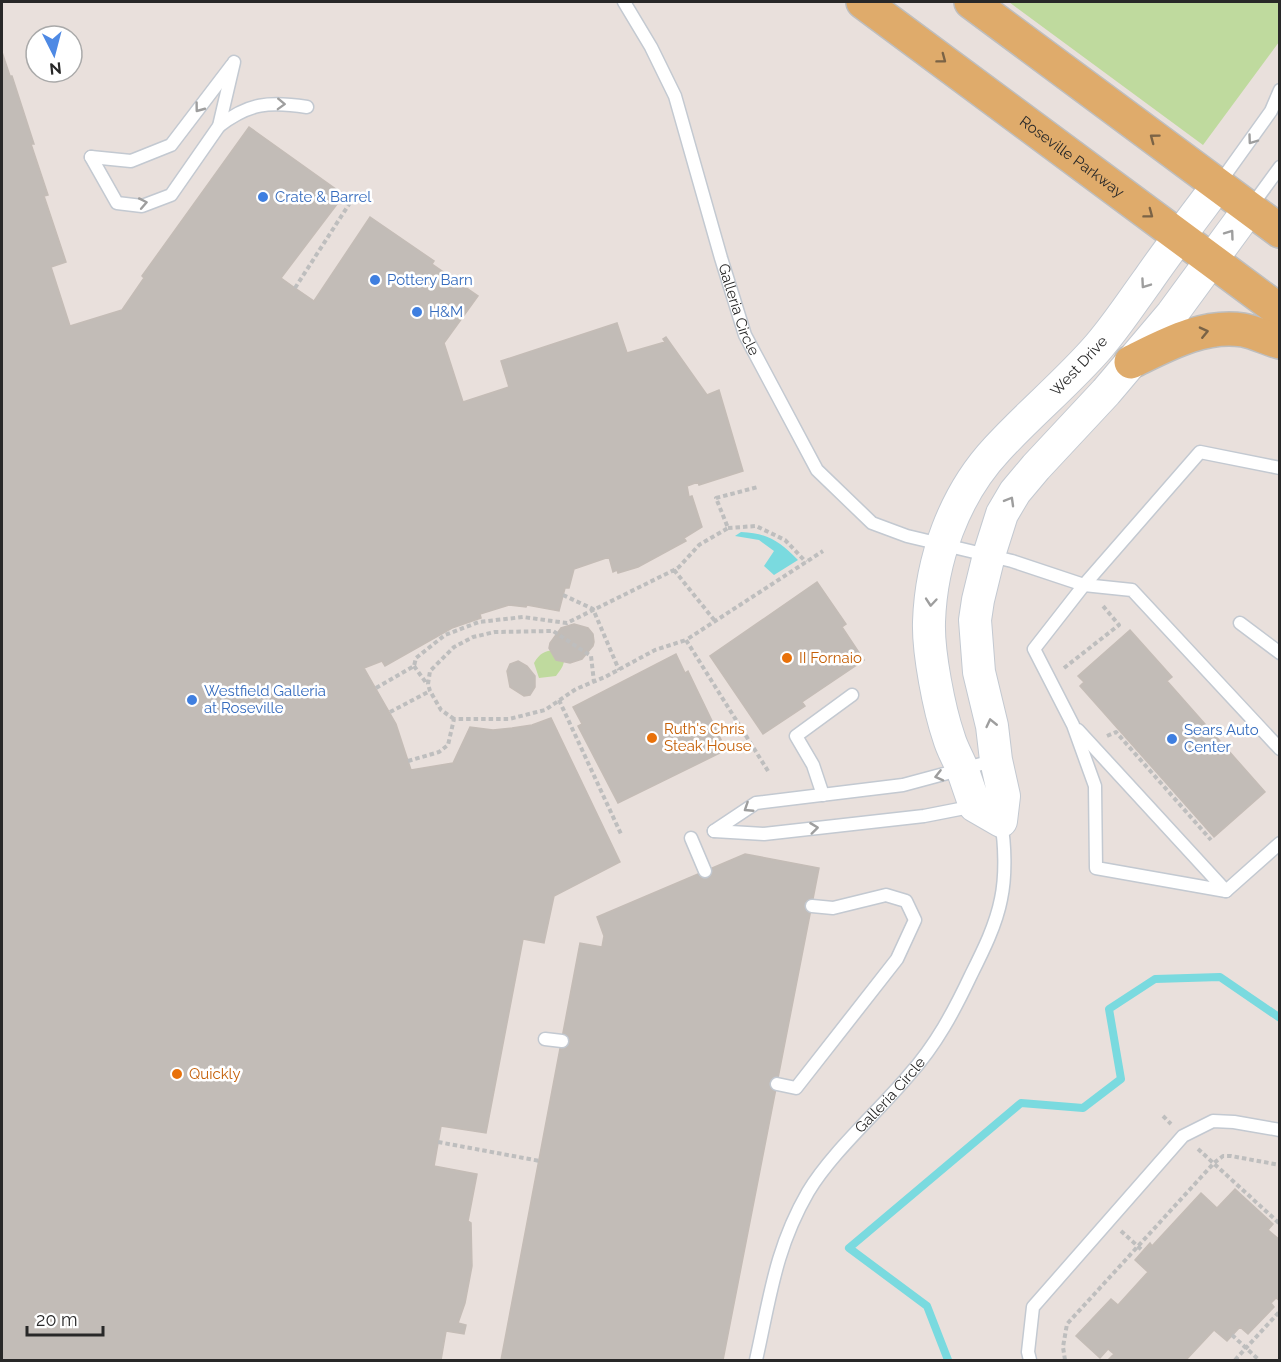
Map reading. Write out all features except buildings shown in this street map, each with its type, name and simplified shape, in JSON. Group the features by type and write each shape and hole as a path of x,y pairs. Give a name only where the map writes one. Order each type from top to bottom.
{"main road":[{"name":"Roseville Parkway","path":"863,2 1280,311"},
{"path":"971,2 1280,231"},
{"path":"1131,362 1179,339 1211,330 1244,330 1280,342"}],"street":[{"name":"West Drive","path":"942,544 952,518 977,474 997,449 1057,391 1120,321 1218,185"},
{"path":"988,555 1002,514 1015,492 1172,314 1249,208"},
{"name":"Galleria Circle","path":"942,544 932,583 929,624 942,711 949,739 963,771 994,807"},
{"name":"Galleria Circle","path":"988,555 975,620 979,672 992,726 996,760 994,807"}],"lane":[{"name":"Galleria Circle","path":"624,2 651,47 675,96 745,335 816,470 872,523 907,536 988,555"},
{"path":"219,126 234,62 171,145 131,161 91,157 117,203 142,206 171,195 219,126 236,113 257,105 282,103 307,106"},
{"path":"1218,185 1271,111 1280,90"},
{"path":"1249,208 1280,167"},
{"path":"1226,891 1096,868 1095,786 1073,725 1034,649 1084,585 1200,452 1280,468"},
{"path":"988,555 1084,585 1132,590 1280,748"},
{"path":"1240,624 1280,654"},
{"path":"823,795 813,765 796,736 852,695"},
{"path":"1073,725 1226,891"},
{"path":"994,807 764,834 714,831 756,802 903,785 963,771 996,760"},
{"name":"Galleria Circle","path":"756,1360 780,1252 791,1224 809,1191 830,1163 911,1074 940,1036 986,944 1001,898 1004,840 994,807"},
{"path":"690,838 705,871"},
{"path":"1226,891 1280,843"},
{"path":"777,1084 796,1088 897,958 915,920 906,901 886,895 833,908 812,906"},
{"path":"545,1039 562,1041"},
{"path":"1030,1360 1028,1352 1033,1307 1183,1136 1213,1121 1234,1122 1280,1130"}],"path":[{"path":"295,288 356,195"},
{"path":"728,528 716,498 758,487"},
{"path":"376,688 414,666 416,658 445,636 479,622 523,617 567,623 674,570 699,545 728,528 756,526 785,540 806,562"},
{"path":"414,666 428,684 441,710 454,719 509,720 545,710 576,688 619,670 655,650 686,640 823,551"},
{"path":"674,570 715,621"},
{"path":"1063,669 1119,625 1084,585"},
{"path":"563,595 593,609 619,670"},
{"path":"428,684 430,671 454,647 473,637 495,632 553,631 591,656 594,682"},
{"path":"686,640 768,771"},
{"path":"390,712 430,691"},
{"path":"559,700 621,834"},
{"path":"408,761 439,752 448,746 454,719"},
{"path":"1103,738 1116,732 1211,840"},
{"path":"1162,1116 1280,1224"},
{"path":"438,1142 540,1161"},
{"path":"1065,1360 1063,1337 1067,1324 1214,1163 1223,1156 1231,1156 1280,1165"},
{"path":"1109,1220 1143,1251"},
{"path":"1234,1360 1280,1311"},
{"path":"1232,1335 1258,1360"}],"green space":[{"path":"1009,2 1279,2 1279,42 1203,145"},
{"path":"555,650 564,656 561,669 556,676 539,678 534,663 543,653"}],"water":[{"path":"741,532 766,536 798,560 774,575 764,566 774,551 759,540 735,536"}],"waterway":[{"path":"948,1360 927,1306 849,1248 1021,1103 1083,1108 1121,1079 1109,1009 1155,979 1220,977 1280,1018"}],"place":[{"name":"Crate & Barrel","path":"263,197"},
{"name":"Pottery Barn","path":"375,280"},
{"name":"H&M","path":"417,312"},
{"name":"II Fornaio","path":"787,658"},
{"name":"Westfield Galleria at Roseville","path":"192,700"},
{"name":"Ruth's Chris Steak House","path":"652,738"},
{"name":"Sears Auto Center","path":"1172,739"},
{"name":"Quickly","path":"177,1074"}]}
